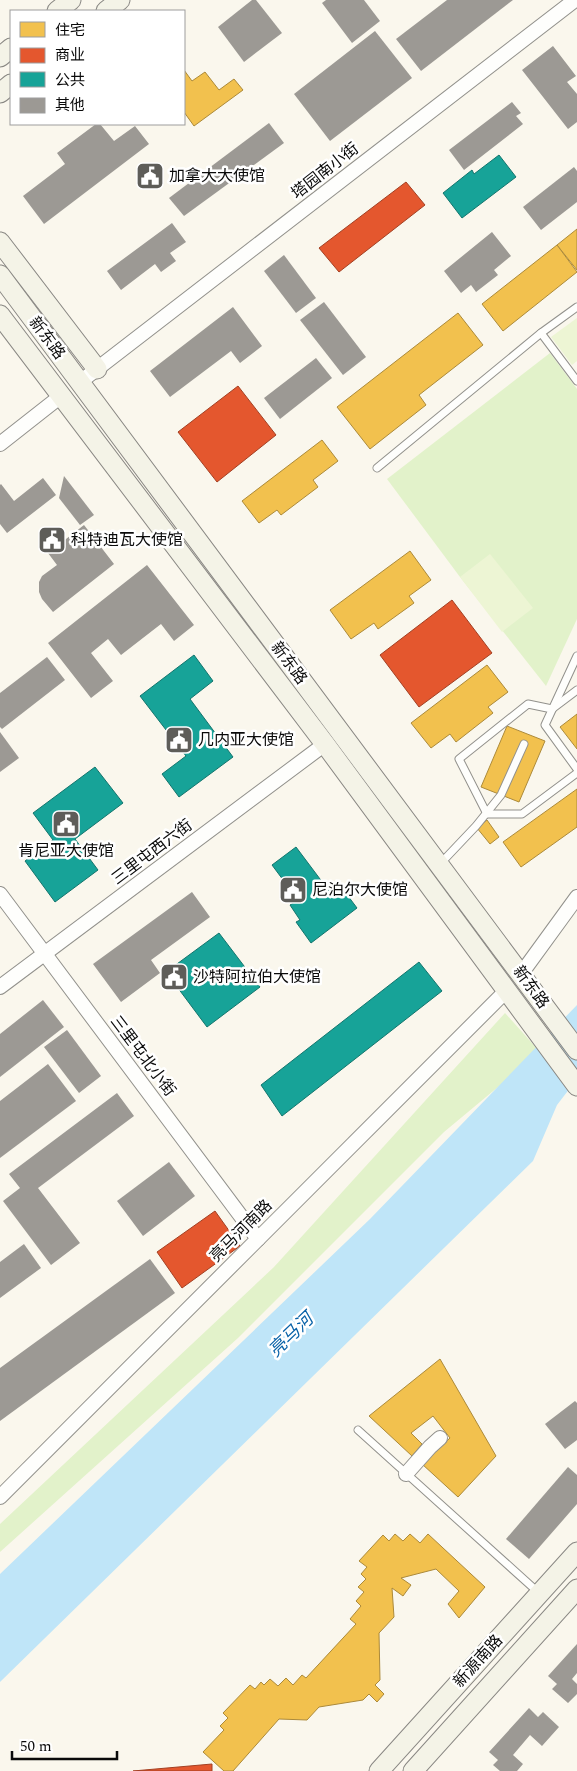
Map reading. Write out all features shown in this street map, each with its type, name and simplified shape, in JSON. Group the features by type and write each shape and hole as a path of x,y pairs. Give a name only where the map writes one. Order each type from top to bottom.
{"main road":[{"path":"58,10 71,0"},
{"path":"107,10 120,0"},
{"path":"0,57 10,49"},
{"path":"0,93 10,85"},
{"name":"新东路","path":"0,242 97,369"},
{"name":"新东路","path":"0,276 577,1050"},
{"name":"新东路","path":"0,314 325,744 577,1086"},
{"name":"新源南路","path":"379,1771 577,1552"},
{"name":"新源南路","path":"413,1771 577,1589"}],"street":[{"name":"塔园南小街","path":"80,382 575,0"},
{"path":"0,444 61,396"},
{"name":"三里屯西六街","path":"0,987 325,744"},
{"name":"三里屯北小街","path":"0,894 258,1239"},
{"path":"521,974 577,898"},
{"name":"亮马河南路","path":"0,1497 506,990"},
{"path":"406,1474 440,1438"}],"lane":[{"path":"377,468 541,333 577,307"},
{"path":"541,333 577,381"},
{"path":"487,814 522,814 577,771 545,725 577,656"},
{"path":"487,814 459,760 528,704 552,709 577,690"},
{"path":"439,864 487,814 501,795 524,744"},
{"path":"358,1430 539,1594"}],"green space":[{"path":"577,318 577,361 572,365 551,337"},
{"path":"550,353 577,389 577,619 546,686 460,577 387,479"},
{"path":"490,554 533,608 502,632 460,577"},
{"path":"505,1013 540,1052 444,1132 238,1338 0,1552 0,1524 274,1267"}],"water":[{"name":"亮马河","path":"577,1005 577,1079 557,1105 533,1161 0,1682 0,1574 370,1219"}],"building: 住宅":[{"path":"185,71 192,81 205,72 219,90 234,79 243,90 194,126 185,113"},
{"path":"577,229 577,270 557,245"},
{"path":"557,245 577,272 503,331 482,304"},
{"path":"458,313 483,345 419,395 426,405 370,449 337,407"},
{"path":"322,440 338,461 313,480 318,487 281,515 277,510 259,523 242,501"},
{"path":"410,551 431,580 409,596 414,603 378,629 374,623 351,639 330,610"},
{"path":"487,665 508,692 488,707 493,713 456,742 450,734 431,748 411,723"},
{"path":"577,714 577,749 560,727"},
{"path":"507,726 545,741 519,802 481,787"},
{"path":"577,789 577,827 521,867 503,842"},
{"path":"487,820 499,837 490,844 477,828"},
{"path":"440,1359 496,1456 458,1497 422,1464 450,1438 433,1416 411,1433 422,1444 412,1456 369,1416"},
{"path":"395,1534 403,1541 410,1534 420,1543 428,1534 485,1587 459,1618 448,1604 459,1591 436,1569 401,1578 411,1585 403,1596 392,1588 394,1617 379,1633 380,1680 375,1685 384,1694 377,1702 369,1694 363,1700 319,1707 307,1720 279,1719 233,1771 224,1771 203,1752 224,1730 220,1726 228,1718 223,1713 250,1685 255,1689 261,1682 264,1685 270,1679 278,1686 286,1678 293,1685 302,1675 306,1678 356,1624 350,1619 361,1606 356,1601 364,1592 358,1587 366,1579 361,1574 367,1567 359,1561 383,1535 389,1541"}],"building: 商业":[{"path":"406,182 425,205 339,272 319,248"},
{"path":"238,386 276,435 217,482 178,432"},
{"path":"452,600 492,653 419,707 380,655"},
{"path":"215,1211 240,1246 182,1288 157,1252"},
{"path":"212,1764 212,1771 133,1771"}],"building: 公共":[{"path":"499,155 516,177 462,218 443,193 472,170 474,174"},
{"path":"194,655 213,681 190,699 233,757 179,797 162,774 186,756 140,696"},
{"path":"95,767 123,803 75,839 98,870 55,902 25,861 53,840 33,813"},
{"path":"296,847 332,895 342,888 357,908 311,943 296,922 300,920 290,905 298,900 272,865"},
{"path":"219,933 260,987 207,1027 166,972"},
{"path":"419,962 442,991 282,1116 261,1085"}],"building: 其他":[{"path":"252,0 256,0 282,33 244,62 218,27"},
{"path":"326,0 364,0 380,21 352,43 322,3"},
{"path":"447,0 513,0 421,71 396,39"},
{"path":"375,31 412,78 330,141 294,94"},
{"path":"553,46 576,76 567,82 577,94 577,122 568,129 522,70"},
{"path":"512,102 521,113 516,116 523,124 464,170 449,150"},
{"path":"269,123 284,143 184,216 169,198"},
{"path":"95,125 101,125 114,141 135,126 149,144 44,224 23,196 65,164 57,153"},
{"path":"574,167 577,171 577,202 541,230 523,207"},
{"path":"172,223 186,242 170,253 176,261 161,272 155,264 121,290 107,271"},
{"path":"492,232 511,256 494,270 498,275 476,292 471,285 461,293 444,271"},
{"path":"284,255 316,298 296,313 264,271"},
{"path":"324,302 366,357 343,375 300,320"},
{"path":"233,307 262,346 240,363 231,351 170,397 150,371"},
{"path":"316,358 332,378 280,419 264,398"},
{"path":"64,476 94,515 80,525 59,498"},
{"path":"43,478 56,495 7,533 0,524 0,485 14,501"},
{"path":"84,525 114,564 53,612 42,599 39,592 39,582 42,576 57,565 48,553"},
{"path":"147,565 194,625 174,641 161,624 121,655 108,639 91,653 113,681 91,698 48,643"},
{"path":"47,657 65,680 2,729 0,727 0,693"},
{"path":"0,732 19,758 0,772"},
{"path":"192,892 210,917 151,960 160,973 121,1002 93,964"},
{"path":"43,1000 64,1027 0,1077 0,1034"},
{"path":"67,1030 101,1076 79,1093 44,1047"},
{"path":"48,1064 76,1101 0,1158 0,1101"},
{"path":"117,1093 134,1116 38,1188 80,1243 51,1265 3,1201 20,1188 9,1174"},
{"path":"169,1162 195,1196 143,1236 117,1201"},
{"path":"24,1244 41,1268 0,1298 0,1262"},
{"path":"150,1259 175,1293 0,1421 0,1368"},
{"path":"575,1401 577,1403 577,1440 565,1449 545,1424"},
{"path":"568,1467 577,1475 577,1504 529,1559 506,1539"},
{"path":"577,1644 577,1673 572,1679 577,1684 577,1694 568,1703 552,1689 557,1684 548,1676"},
{"path":"529,1708 538,1717 543,1712 559,1727 542,1746 530,1735 513,1755 523,1764 517,1771 500,1771 493,1765 498,1760 489,1752"}],"place":[{"name":"加拿大大使馆","path":"150,176"},
{"name":"科特迪瓦大使馆","path":"52,540"},
{"name":"几内亚大使馆","path":"179,740"},
{"name":"肯尼亚大使馆","path":"66,824"},
{"name":"尼泊尔大使馆","path":"293,890"},
{"name":"沙特阿拉伯大使馆","path":"174,977"}]}
